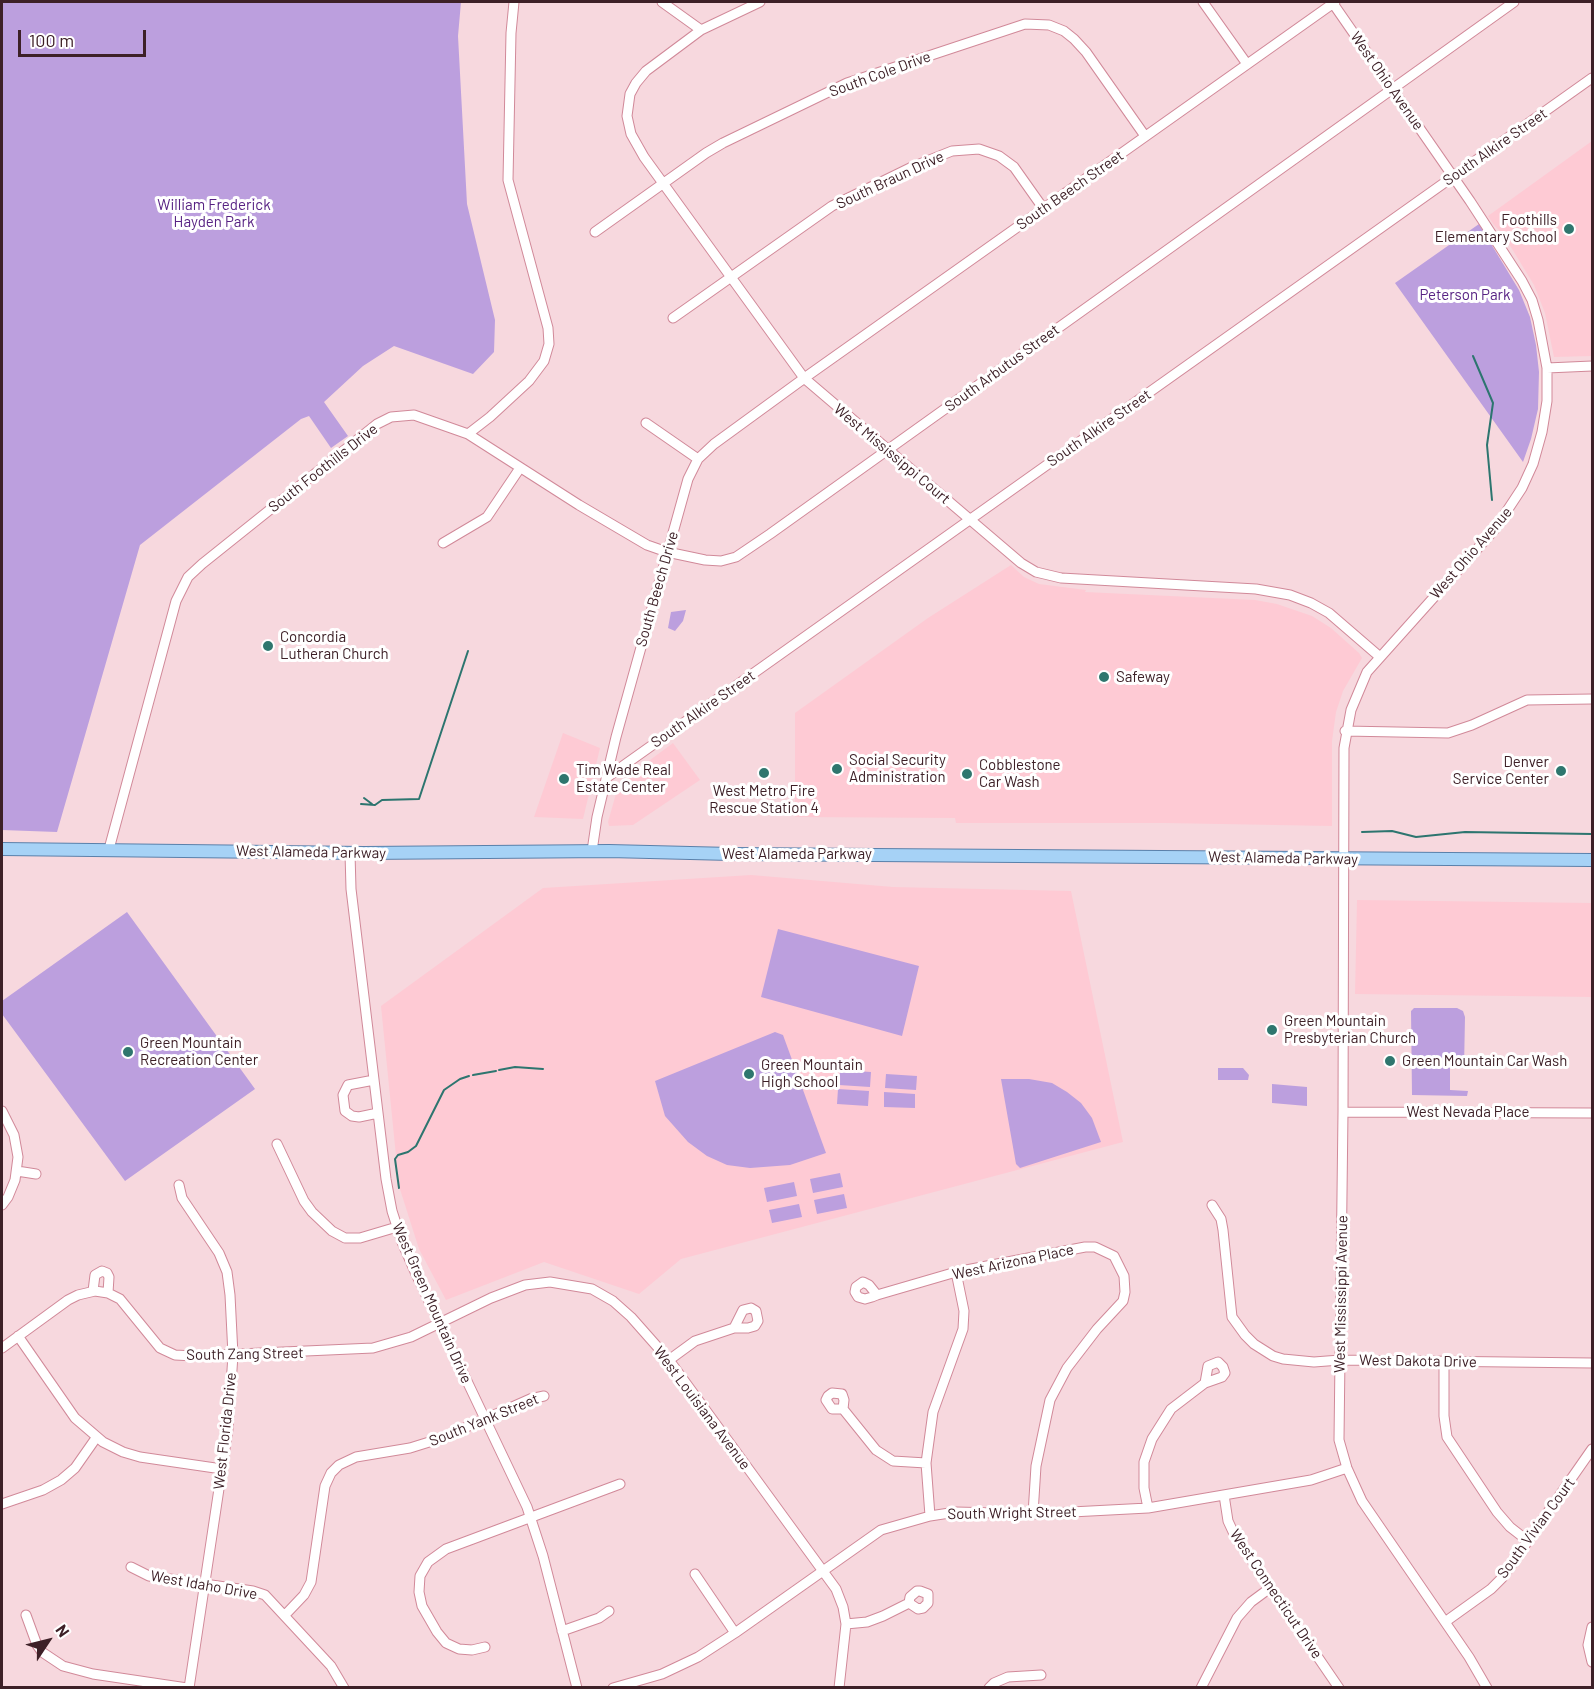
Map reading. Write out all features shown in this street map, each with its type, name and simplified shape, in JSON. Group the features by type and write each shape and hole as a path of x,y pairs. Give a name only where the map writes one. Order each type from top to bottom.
{"main road":[{"name":"West Alameda Parkway","path":"2,849 350,853 592,851 1593,860"}],"street":[{"path":"468,434 498,410 537,372 544,361 549,344 545,314 508,180 511,33 514,2"},
{"path":"662,2 701,30 760,2"},
{"path":"1203,2 1247,64"},
{"name":"South Beech Street","path":"804,378 1333,2"},
{"name":"West Ohio Avenue","path":"1333,2 1514,267 1527,291 1542,332 1547,368 1547,401 1540,442 1533,464 1517,498 1494,529 1380,657 1358,690 1346,731 1343,774 1344,859"},
{"name":"South Arbutus Street","path":"468,434 640,542 667,552 714,561 736,557 1514,2"},
{"name":"South Cole Drive","path":"595,232 718,146 848,83 1032,23 1056,28 1074,39 1145,136"},
{"name":"West Mississippi Court","path":"701,30 646,71 636,83 630,94 627,116 631,134 644,157 804,378 1029,569 1044,575 1077,579 1256,589 1300,598 1329,613 1380,657"},
{"name":"South Alkire Street","path":"606,778 1593,78"},
{"name":"South Braun Drive","path":"673,318 849,196 912,166 957,150 984,150 1004,159 1014,167 1043,208"},
{"path":"1547,368 1593,366"},
{"name":"South Beech Drive","path":"592,851 606,778 688,479 698,459 714,444 804,378"},
{"name":"South Foothills Drive","path":"109,849 173,612 181,588 188,577 377,423 391,417 414,415 468,434"},
{"path":"646,423 698,459"},
{"path":"443,543 484,520 520,468"},
{"path":"1346,731 1448,733 1472,725 1527,700 1540,698 1593,699"},
{"name":"West Green Mountain Drive","path":"350,853 351,889 387,1187 397,1227 439,1323 531,1517 577,1688"},
{"name":"West Mississippi Avenue","path":"1344,859 1338,1425 1340,1440 1347,1468 1370,1514 1469,1657 1487,1688"},
{"path":"374,1080 348,1085 343,1095 345,1111 352,1116 378,1113"},
{"path":"2,1111 14,1135 18,1157 17,1171 8,1197 2,1205"},
{"name":"West Nevada Place","path":"1343,1112 1593,1113"},
{"path":"277,1144 304,1201 320,1221 336,1234 345,1238 360,1238 397,1227"},
{"path":"17,1171 36,1174"},
{"name":"West Florida Drive","path":"180,1185 182,1198 215,1247 227,1272 233,1355 231,1395 222,1468 188,1688"},
{"name":"West Dakota Drive","path":"1212,1205 1221,1219 1223,1230 1232,1317 1245,1335 1263,1350 1283,1359 1314,1362 1340,1360 1593,1363"},
{"path":"330,1243 336,1234"},
{"name":"West Arizona Place","path":"877,1296 956,1272 1085,1247 1095,1247 1114,1256 1124,1276 1125,1292 1122,1301 1067,1368 1050,1400 1036,1466 1033,1514"},
{"name":"South Zang Street","path":"93,1291 95,1275 102,1271 109,1278 108,1293"},
{"path":"930,1516 926,1463 933,1412 963,1329 964,1311 956,1272"},
{"name":"West Louisiana Avenue","path":"439,1323 491,1298 525,1286 550,1282 592,1289 613,1301 631,1317 669,1360 841,1600 846,1624 839,1688"},
{"name":"South Zang Street","path":"2,1348 68,1300 93,1291 108,1293 125,1304 153,1341 168,1352 184,1356 373,1348 401,1341 439,1323"},
{"path":"669,1360 695,1341 734,1328"},
{"path":"18,1336 67,1407 96,1438 123,1452 140,1457 222,1468"},
{"path":"1444,1362 1444,1416 1447,1437 1497,1512 1510,1527 1528,1541"},
{"path":"1148,1508 1144,1488 1144,1462 1152,1439 1171,1409 1205,1383"},
{"name":"South Yank Street","path":"285,1615 304,1595 310,1582 325,1486 335,1469 344,1461 410,1448 442,1438 530,1399 544,1396"},
{"path":"843,1408 876,1450 893,1461 926,1463"},
{"path":"2,1504 43,1490 61,1480 75,1468 96,1438"},
{"name":"South Vivian Court","path":"1445,1622 1497,1584 1593,1449"},
{"name":"South Wright Street","path":"613,1688 681,1666 735,1634 881,1530 930,1516 956,1512 1033,1514 1148,1508 1311,1479 1347,1468"},
{"path":"485,1647 472,1650 459,1649 452,1647 441,1638 422,1606 418,1592 420,1576 428,1562 439,1552 620,1484"},
{"name":"West Connecticut Drive","path":"1224,1495 1231,1528 1339,1688"},
{"name":"West Idaho Drive","path":"131,1567 149,1576 259,1593 272,1600 332,1666 344,1688"},
{"path":"695,1574 735,1634"},
{"path":"1201,1688 1237,1618 1251,1602 1270,1588"},
{"path":"846,1624 877,1619 909,1604"},
{"path":"562,1631 599,1618 609,1611"},
{"path":"26,1615 42,1652 63,1666 93,1674 188,1688"},
{"path":"1593,1627 1588,1640 1593,1662"},
{"path":"989,1688 994,1683 1008,1677 1041,1675"}],"shaded area":[{"path":"1592,141 1592,356 1554,357 1545,313 1534,285 1503,234 1488,216"},
{"path":"1011,565 1024,577 1039,584 1086,590 1085,592 1255,600 1277,604 1312,616 1331,628 1362,658 1343,691 1336,712 1332,741 1332,826 956,823 955,818 795,817 795,713 928,618"},
{"path":"563,733 600,748 583,819 534,817"},
{"path":"673,743 700,780 633,825 609,826 608,822 619,783"},
{"name":"Green Mountain High School","path":"751,875 893,887 1071,891 1123,1142 681,1259 639,1294 544,1262 446,1300 419,1249 399,1186 381,1006 543,888"},
{"path":"1357,900 1592,903 1592,997 1355,994"}],"green space":[{"name":"William Frederick Hayden Park","path":"2,2 461,2 458,36 467,204 495,320 494,352 473,374 394,346 363,366 324,402 348,436 331,448 309,416 301,419 140,545 57,832 2,830"},
{"name":"Peterson Park","path":"1479,224 1519,290 1530,317 1536,345 1539,372 1538,409 1523,462 1395,283"},
{"path":"686,610 683,621 675,631 668,628 671,612"},
{"name":"Green Mountain Recreation Center","path":"127,912 255,1089 125,1181 2,1014 2,1001"},
{"path":"778,929 919,966 902,1036 761,997"},
{"path":"1414,1008 1457,1008 1463,1011 1465,1017 1464,1068 1450,1068 1450,1090 1468,1091 1467,1096 1412,1095 1411,1011"},
{"path":"775,1032 783,1035 826,1153 790,1165 750,1168 727,1165 707,1156 688,1142 665,1116 655,1081"},
{"path":"1218,1068 1243,1068 1249,1075 1248,1080 1218,1080"},
{"path":"840,1070 871,1072 870,1087 839,1085"},
{"path":"886,1074 917,1076 916,1090 885,1088"},
{"path":"1001,1079 1029,1079 1052,1083 1067,1092 1081,1103 1092,1118 1101,1142 1020,1168 1016,1164"},
{"path":"1272,1084 1307,1087 1307,1106 1272,1103"},
{"path":"838,1089 869,1091 868,1106 837,1104"},
{"path":"884,1092 915,1094 915,1108 884,1107"},
{"path":"840,1173 843,1187 813,1193 810,1179"},
{"path":"794,1182 797,1196 767,1202 764,1188"},
{"path":"844,1194 847,1208 817,1214 814,1200"},
{"path":"799,1204 802,1217 772,1223 769,1210"}],"waterway":[{"path":"1473,356 1493,403 1487,445 1492,500"},
{"path":"361,804 375,805 382,800 419,799 468,651"},
{"path":"364,798 372,804"},
{"path":"1362,832 1392,831 1416,837 1465,832 1592,834"},
{"path":"499,1070 515,1067 543,1069"},
{"path":"473,1075 496,1071"},
{"path":"399,1188 395,1159 398,1155 416,1146 444,1090 469,1076"}],"place":[{"name":"Foothills Elementary School","path":"1569,229"},
{"name":"Concordia Lutheran Church","path":"268,646"},
{"name":"Safeway","path":"1104,677"},
{"name":"Social Security Administration","path":"837,769"},
{"name":"Denver Service Center","path":"1561,771"},
{"name":"West Metro Fire Rescue Station 4","path":"764,773"},
{"name":"Cobblestone Car Wash","path":"967,774"},
{"name":"Tim Wade Real Estate Center","path":"564,779"},
{"name":"Green Mountain Presbyterian Church","path":"1272,1030"},
{"name":"Green Mountain Recreation Center","path":"128,1052"},
{"name":"Green Mountain Car Wash","path":"1390,1061"},
{"name":"Green Mountain High School","path":"749,1074"}]}
